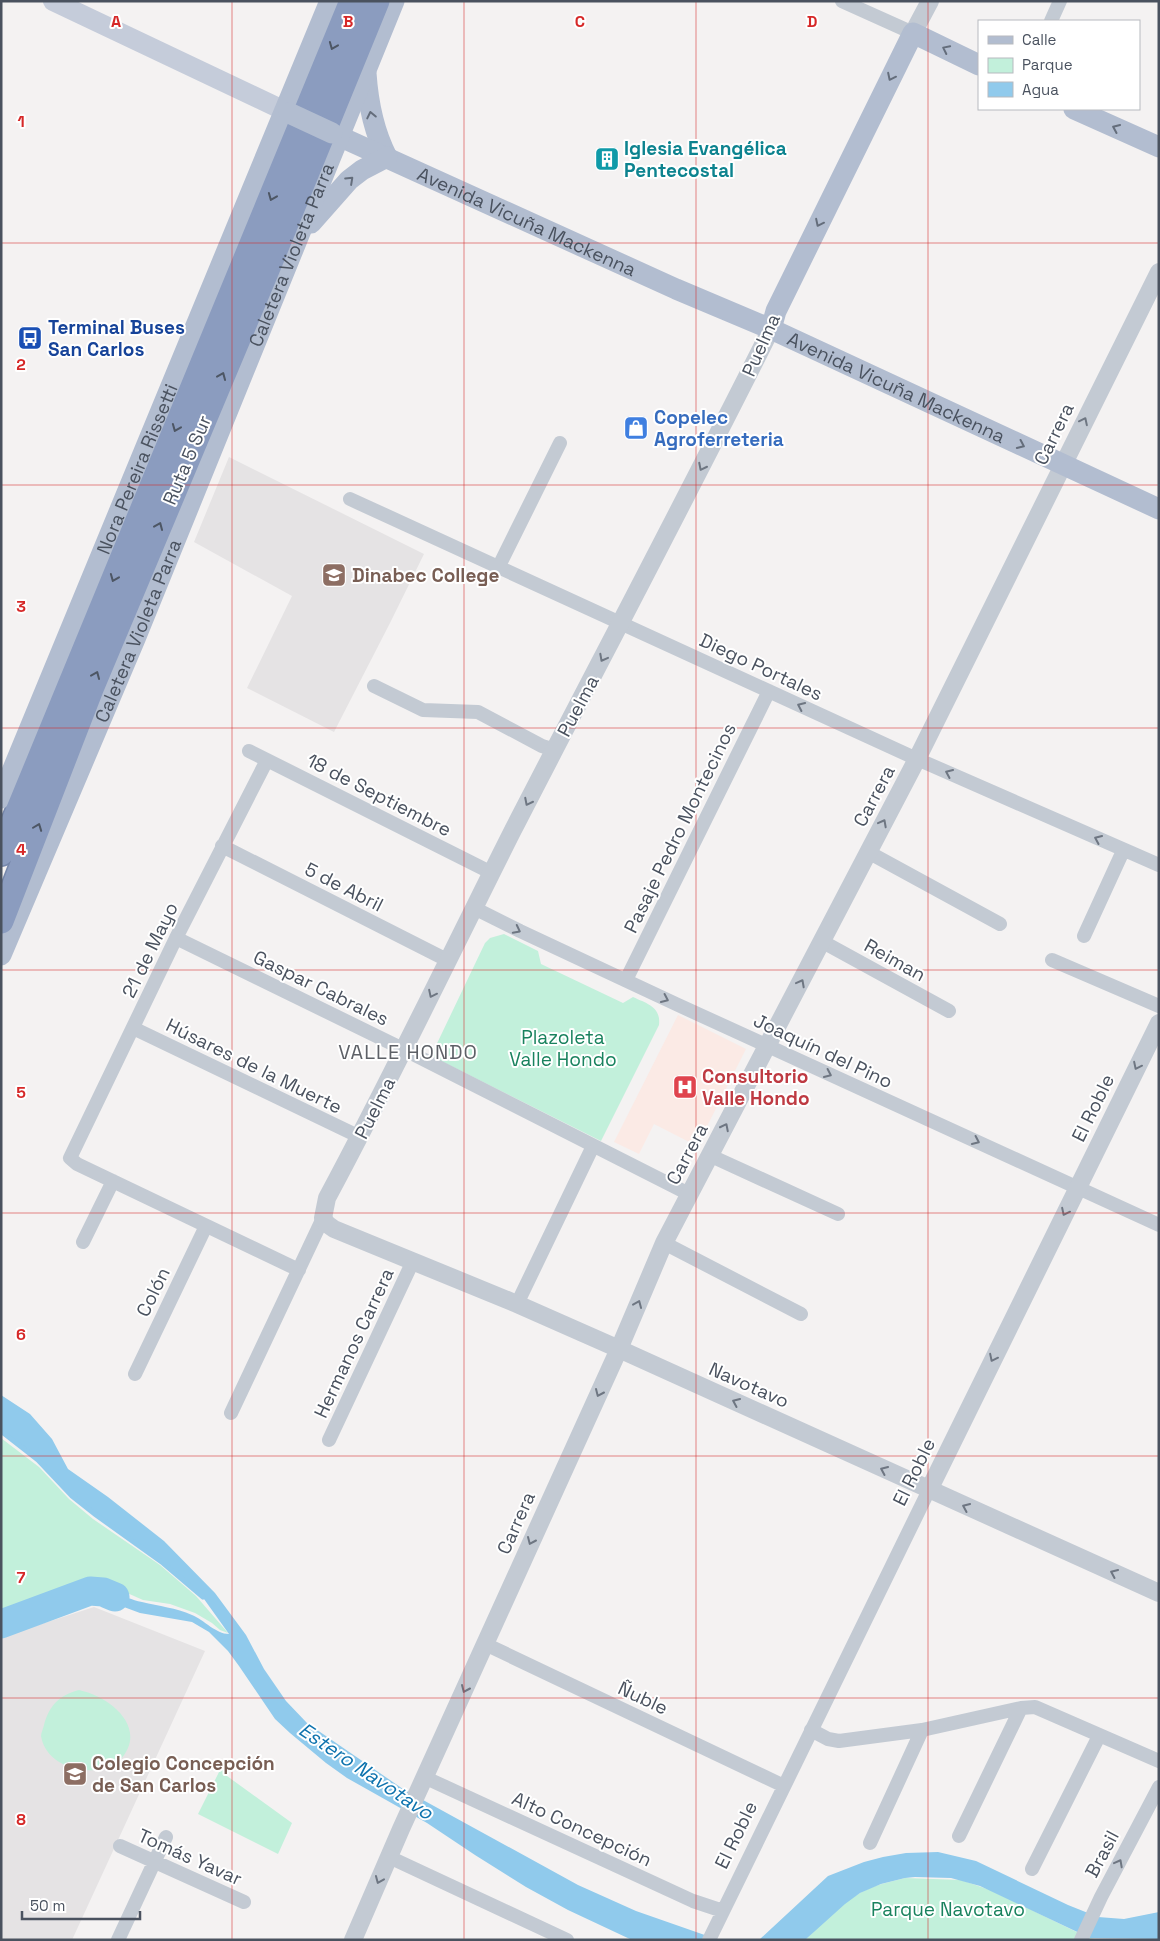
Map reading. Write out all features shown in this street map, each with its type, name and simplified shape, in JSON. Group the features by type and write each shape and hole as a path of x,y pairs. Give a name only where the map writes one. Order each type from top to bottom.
{"highway":[{"name":"Ruta 5 Sur","path":"1,853 352,1"},
{"name":"Ruta 5 Sur","path":"1,921 90,689 270,262 377,1"}],"main road":[{"path":"53,1 287,112"},
{"name":"Nora Pereira Rissetti","path":"1,798 287,112 330,1"},
{"name":"Caletera Violeta Parra","path":"1,955 135,639 296,244 336,135 366,70 394,1"},
{"path":"913,33 978,65"},
{"name":"Puelma","path":"770,329 776,311 913,33"},
{"path":"296,244 316,216 349,180 362,170 387,157 372,121 368,100 366,70"},
{"path":"1076,110 1159,147"},
{"name":"Avenida Vicuña Mackenna","path":"287,112 770,329 1159,509"}],"street":[{"path":"842,1 913,33"},
{"name":"Puelma","path":"913,33 930,1"},
{"path":"1051,20 1060,1"},
{"name":"Carrera","path":"353,1940 619,1349 664,1243 918,759 1159,272"},
{"name":"Puelma","path":"232,1413 323,1218 327,1198 360,1137 474,908 621,624 770,329"},
{"path":"498,568 560,442"},
{"name":"Diego Portales","path":"350,499 918,759 1123,851 1159,865"},
{"path":"374,686 423,710 478,712 542,746 555,750"},
{"name":"Pasaje Pedro Montecinos","path":"626,980 769,691"},
{"name":"18 de Septiembre","path":"249,751 492,873"},
{"name":"21 de Mayo","path":"113,1181 77,1164 70,1158 176,938 266,760"},
{"name":"5 de Abril","path":"222,846 449,961"},
{"path":"1084,936 1123,851"},
{"path":"868,852 1000,924"},
{"name":"Joaquín del Pino","path":"474,908 520,932 1159,1225"},
{"name":"Gaspar Cabrales","path":"176,938 404,1050 689,1194"},
{"name":"Reiman","path":"823,942 950,1011"},
{"path":"1052,960 1159,1006"},
{"name":"El Roble","path":"709,1940 1159,1023"},
{"name":"Húsares de la Muerte","path":"133,1028 360,1137"},
{"path":"517,1304 593,1146"},
{"path":"710,1156 838,1214"},
{"path":"83,1242 113,1181 298,1270"},
{"name":"Navotavo","path":"323,1218 326,1224 334,1229 517,1304 619,1349 1159,1594"},
{"name":"Colón","path":"135,1374 206,1226"},
{"path":"664,1243 801,1314"},
{"name":"Hermanos Carrera","path":"329,1440 413,1261"},
{"name":"Ñuble","path":"485,1644 784,1786"},
{"path":"811,1730 828,1739 839,1741 922,1730 1021,1708 1035,1707 1159,1761"},
{"path":"958,1836 1021,1708"},
{"path":"870,1843 922,1730"},
{"path":"1032,1869 1099,1736"},
{"name":"Alto Concepción","path":"423,1783 693,1901 723,1910"},
{"name":"Brasil","path":"1081,1939 1159,1787"},
{"path":"118,1940 166,1837"},
{"name":"Tomás Yavar","path":"120,1846 244,1902"},
{"path":"389,1857 567,1940"}],"shaded area":[{"name":"Dinabec College","path":"229,457 424,554 334,732 247,688 292,596 194,542"},
{"name":"Consultorio Valle Hondo","path":"678,1015 746,1049 697,1146 654,1124 639,1154 614,1142"},
{"name":"Colegio Concepción de San Carlos","path":"94,1607 205,1651 72,1940 1,1940 1,1637"}],"green space":[{"name":"Plazoleta Valle Hondo","path":"504,934 538,951 541,964 623,1003 633,997 652,1007 658,1014 659,1025 601,1141 431,1056 485,943 490,938"},
{"path":"1,1438 39,1467 69,1499 93,1519 160,1565 196,1596 228,1633 220,1630 195,1613 170,1604 143,1600 100,1581 82,1583 1,1612"},
{"path":"79,1690 91,1694 114,1707 123,1716 128,1726 130,1737 127,1749 119,1761 111,1766 97,1770 69,1767 54,1758 44,1745 41,1734 52,1707 60,1698"},
{"path":"221,1768 227,1776 292,1823 278,1854 198,1814"},
{"name":"Parque Navotavo","path":"905,1878 961,1880 990,1890 1089,1938 1100,1940 805,1940 838,1909 860,1893 876,1886"}],"water":[{"path":"1,1395 30,1414 52,1439 68,1469 108,1497 164,1541 215,1593 246,1635 264,1669 286,1701 307,1723 403,1789 578,1885 636,1911 719,1940 632,1940 568,1910 526,1887 427,1823 347,1778 326,1763 275,1719 228,1651 209,1632 192,1622 140,1613 105,1600 91,1600 80,1604 77,1596 86,1589 103,1590 186,1613 197,1617 219,1632 229,1634 199,1592 72,1496 38,1460 1,1431"},
{"path":"938,1852 976,1861 1068,1905 1098,1917 1124,1919 1159,1912 1159,1939 1090,1938 980,1886 951,1878 915,1877 881,1884 860,1893 805,1940 759,1940 828,1876 883,1857 906,1853"}],"waterway":[{"path":"1,1431 38,1460 72,1496 163,1563 203,1597"},
{"name":"Estero Navotavo","path":"1,1624 90,1591 103,1592 115,1597"}],"place":[{"name":"Iglesia Evangélica Pentecostal","path":"607,159"},
{"name":"Terminal Buses San Carlos","path":"30,338"},
{"name":"Copelec Agroferreteria","path":"636,428"},
{"name":"Dinabec College","path":"334,575"},
{"name":"Consultorio Valle Hondo","path":"685,1087"},
{"name":"Colegio Concepción de San Carlos","path":"75,1774"}],"district":[{"name":"VALLE HONDO","path":"408,1052"}]}
